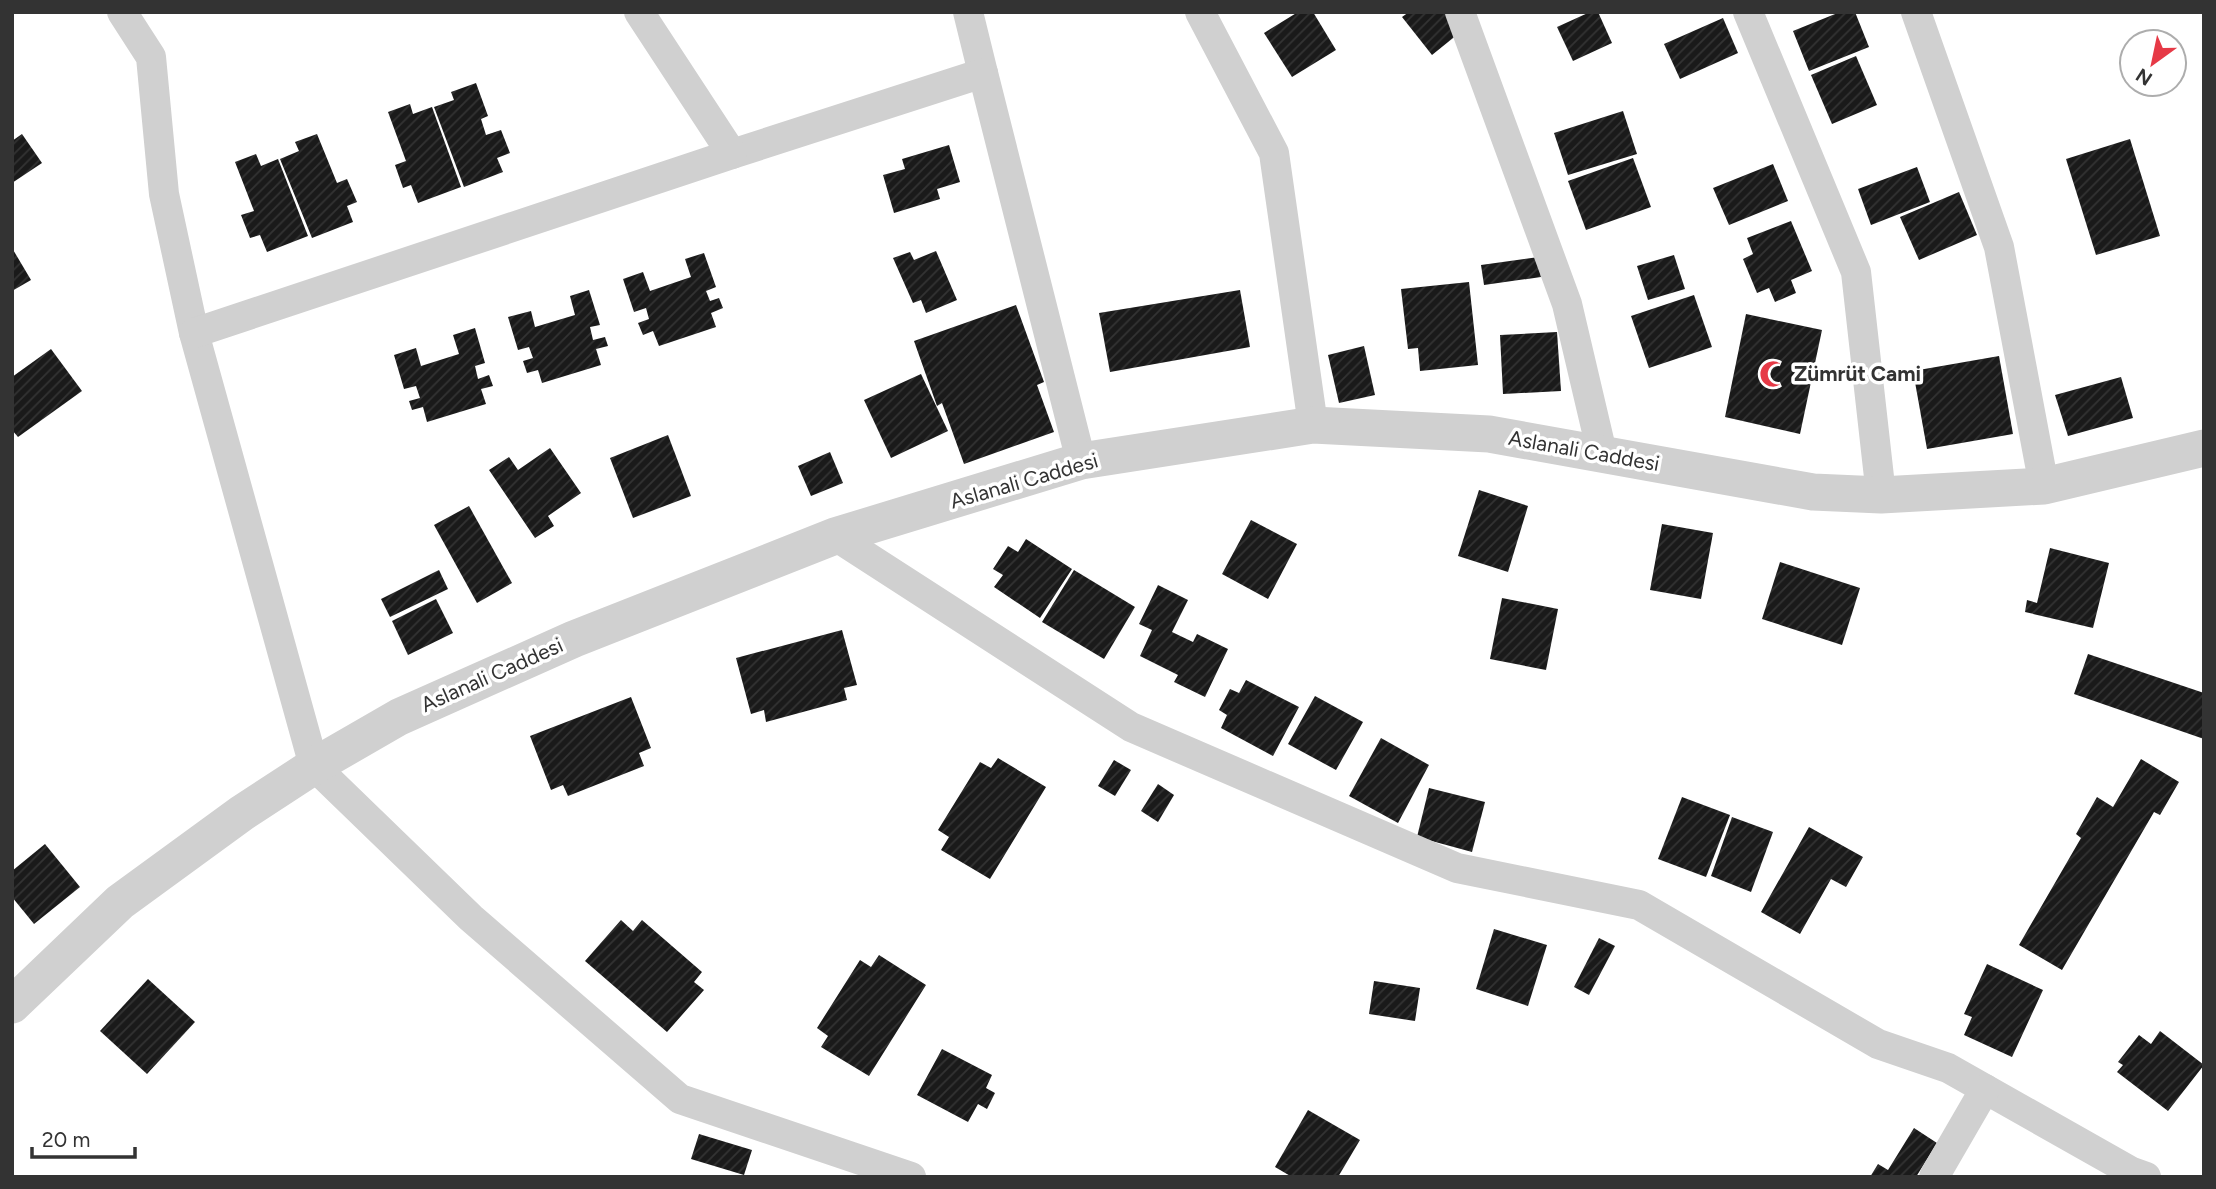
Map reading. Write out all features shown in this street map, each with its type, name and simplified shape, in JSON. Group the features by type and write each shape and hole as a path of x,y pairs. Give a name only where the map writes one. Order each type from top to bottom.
{"street":[{"path":"122,12 150,57 164,194 194,333 314,766 471,918 680,1099 911,1177"},
{"path":"639,12 732,154"},
{"path":"968,12 1081,461"},
{"path":"1200,12 1274,153 1313,425"},
{"path":"1460,12 1567,304 1601,453"},
{"path":"1748,12 1857,272 1881,495"},
{"path":"1916,12 1999,247 2044,486"},
{"path":"194,333 983,73"},
{"name":"Aslanali Caddesi","path":"12,1005 120,902 242,813 314,766 399,717 574,639 835,536 1081,461 1313,425 1489,434 1813,492 1881,495 2044,486 2204,448"},
{"path":"835,536 1131,727 1457,867 1639,905 1878,1044 1948,1068 2132,1172 2146,1177"},
{"path":"1934,1177 1985,1089"}],"building":[{"path":"1298,12 1313,12 1336,50 1292,77 1264,33"},
{"path":"1409,12 1450,12 1458,34 1432,55 1402,17"},
{"path":"1590,12 1598,12 1612,43 1573,61 1557,27"},
{"path":"1840,12 1855,12 1869,47 1809,71 1793,31"},
{"path":"1723,18 1738,53 1680,79 1664,44"},
{"path":"1856,56 1877,105 1832,124 1811,75"},
{"path":"476,83 488,116 481,119 486,135 501,130 510,153 497,158 503,172 464,187 434,107 454,100 451,92"},
{"path":"410,104 413,114 432,107 461,187 418,203 411,185 403,188 395,165 406,161 388,112"},
{"path":"1623,111 1637,154 1568,175 1554,133"},
{"path":"22,134 42,163 12,183 12,141"},
{"path":"317,134 337,183 347,179 357,202 347,206 353,222 312,238 280,159 299,151 295,142"},
{"path":"2130,139 2160,236 2096,255 2066,159"},
{"path":"949,145 960,182 937,189 940,199 894,213 883,175 905,169 902,159"},
{"path":"256,154 261,166 278,159 308,236 267,252 260,235 250,238 241,215 254,211 235,162"},
{"path":"1633,158 1651,207 1586,230 1568,181"},
{"path":"1773,164 1788,201 1729,225 1713,188"},
{"path":"1917,167 1930,202 1871,225 1858,189"},
{"path":"1959,192 1977,235 1919,260 1900,217"},
{"path":"1791,221 1812,271 1791,280 1796,293 1775,302 1769,288 1757,293 1743,259 1753,254 1747,238"},
{"path":"12,248 31,280 12,291"},
{"path":"936,251 957,300 926,313 921,300 913,303 893,258 910,252 914,260"},
{"path":"704,253 716,287 706,291 710,301 719,298 723,308 711,313 716,327 659,346 653,331 643,335 638,323 649,319 646,308 634,312 623,279 643,272 650,291 691,277 685,259"},
{"path":"1674,255 1685,289 1648,300 1637,266"},
{"path":"1539,257 1541,277 1484,285 1481,265"},
{"path":"1469,282 1478,365 1420,371 1418,348 1408,349 1401,289"},
{"path":"589,290 600,325 590,327 593,340 605,337 608,346 596,349 601,365 542,383 538,370 527,373 523,361 533,358 529,347 518,350 508,317 531,311 535,327 575,315 570,296"},
{"path":"1240,290 1250,347 1110,372 1099,313"},
{"path":"1694,295 1712,347 1649,368 1631,316"},
{"path":"1016,305 1044,382 1037,385 1054,432 964,464 942,403 937,406 914,341"},
{"name":"Zümrüt Cami","path":"1746,314 1822,330 1800,434 1725,417"},
{"path":"475,328 485,363 475,366 478,379 489,375 493,386 481,389 486,404 427,422 423,407 412,410 409,401 420,398 416,386 404,389 394,355 416,348 421,366 459,354 453,335"},
{"path":"1557,332 1561,391 1503,394 1500,335"},
{"path":"1364,346 1375,395 1339,403 1328,355"},
{"path":"51,349 82,391 18,437 12,430 12,377"},
{"path":"1999,356 2013,434 1927,449 1913,371"},
{"path":"921,374 948,431 891,458 864,400"},
{"path":"2121,377 2133,418 2068,436 2055,395"},
{"path":"668,435 691,496 633,518 610,458"},
{"path":"550,448 581,493 548,516 554,526 535,538 489,470 509,457 518,470"},
{"path":"830,452 843,483 811,496 798,466"},
{"path":"1479,490 1528,506 1508,572 1458,556"},
{"path":"469,506 512,583 477,603 434,525"},
{"path":"1251,520 1297,544 1268,599 1222,574"},
{"path":"1662,524 1713,533 1701,599 1650,590"},
{"path":"1026,539 1072,569 1040,618 994,587 1003,575 993,569 1008,546 1018,552"},
{"path":"2050,548 2109,563 2093,628 2025,612 2027,600 2037,603"},
{"path":"1780,562 1860,588 1842,645 1762,619"},
{"path":"439,570 448,589 390,617 381,599"},
{"path":"1074,570 1135,607 1104,659 1042,622"},
{"path":"1158,585 1188,600 1172,632 1193,642 1197,634 1228,649 1205,697 1174,682 1178,675 1140,656 1152,630 1139,624"},
{"path":"1502,598 1558,609 1546,670 1490,659"},
{"path":"436,599 453,633 408,655 392,621"},
{"path":"842,630 857,685 844,688 847,700 766,722 764,710 751,714 736,658"},
{"path":"2088,654 2204,693 2204,739 2074,694"},
{"path":"1246,680 1299,707 1273,756 1221,728 1227,715 1219,710 1230,689 1239,693"},
{"path":"1315,696 1363,722 1336,770 1288,744"},
{"path":"631,697 651,748 639,753 644,766 568,796 563,785 551,790 530,736"},
{"path":"1381,738 1429,765 1398,823 1349,796"},
{"path":"998,758 1046,787 990,879 941,850 949,837 938,830 980,762 991,768"},
{"path":"2141,759 2179,782 2160,815 2154,812 2062,970 2019,945 2081,838 2076,834 2097,797 2113,807"},
{"path":"1114,760 1131,770 1115,796 1098,786"},
{"path":"1158,784 1174,795 1158,822 1141,811"},
{"path":"1429,788 1485,802 1472,852 1417,837"},
{"path":"1682,797 1730,815 1706,877 1658,859"},
{"path":"1732,817 1773,832 1751,892 1711,876"},
{"path":"1809,827 1863,857 1846,887 1831,879 1800,934 1761,912"},
{"path":"45,844 80,887 34,924 12,897 12,871"},
{"path":"621,920 633,931 642,920 702,972 694,982 704,990 667,1032 585,961"},
{"path":"1494,929 1547,945 1528,1006 1476,989"},
{"path":"1599,938 1615,946 1589,995 1574,987"},
{"path":"879,955 926,985 869,1076 821,1047 828,1036 817,1028 860,960 871,967"},
{"path":"1987,964 2043,990 2012,1057 1964,1035 1972,1017 1964,1014"},
{"path":"148,979 195,1022 147,1074 100,1031"},
{"path":"1374,981 1420,988 1415,1021 1369,1014"},
{"path":"2160,1031 2204,1065 2168,1111 2117,1072 2123,1065 2118,1062 2139,1035 2151,1044"},
{"path":"942,1049 992,1075 986,1088 995,1093 987,1109 978,1104 968,1122 917,1095"},
{"path":"1308,1110 1360,1140 1338,1177 1292,1177 1275,1167"},
{"path":"1914,1128 1937,1143 1916,1177 1870,1177 1878,1164 1888,1170"},
{"path":"699,1134 752,1150 744,1175 691,1159"}],"place":[{"name":"Zümrüt Cami","path":"1773,374"}]}
